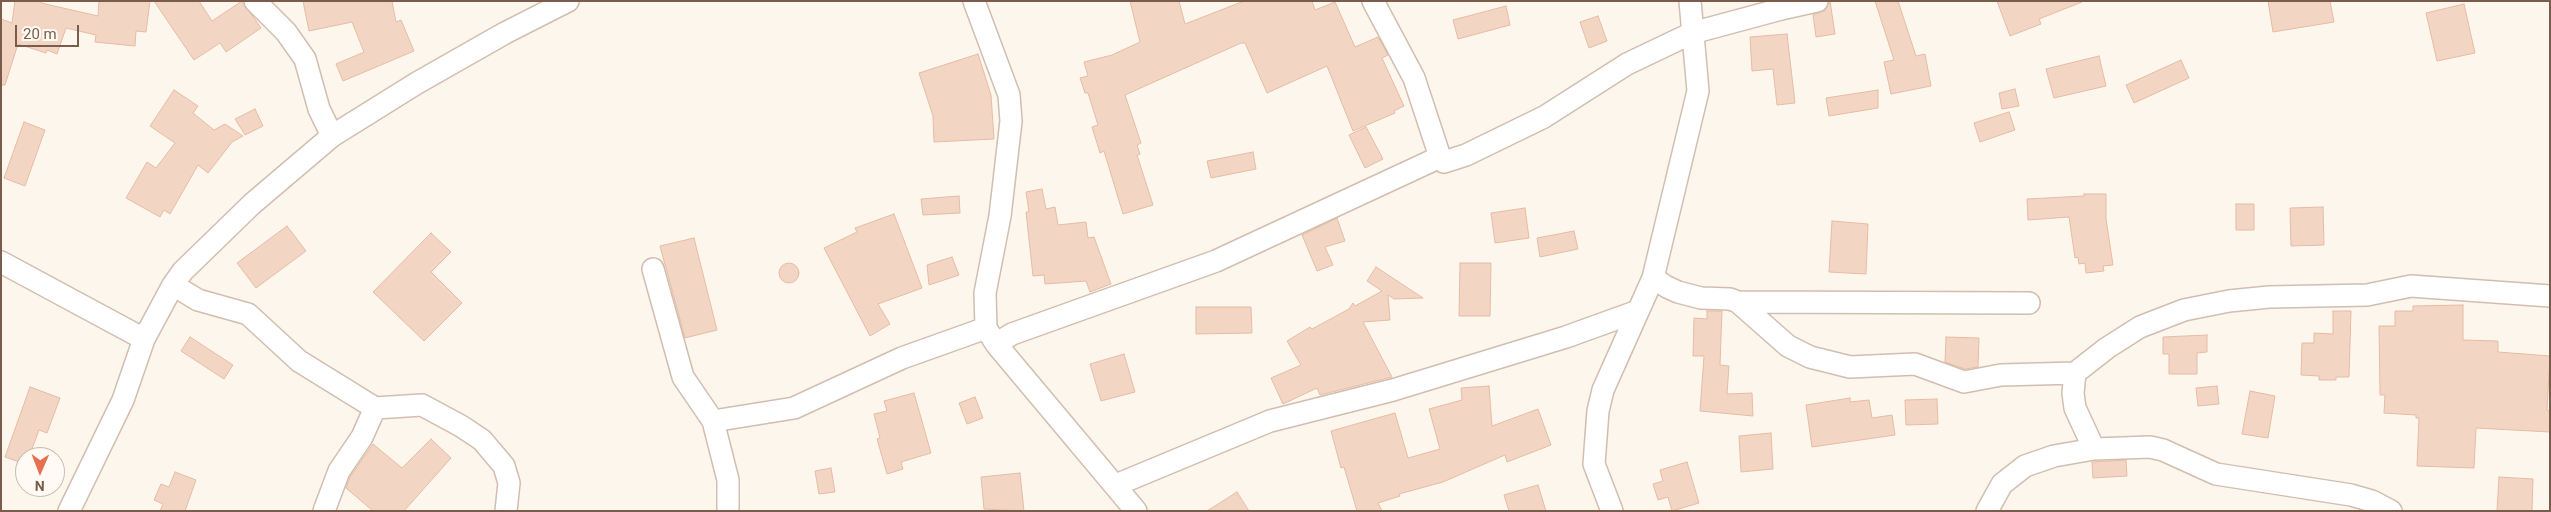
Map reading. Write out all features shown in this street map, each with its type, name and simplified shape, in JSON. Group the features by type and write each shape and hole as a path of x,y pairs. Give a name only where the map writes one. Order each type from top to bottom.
{"street":[{"path":"255,1 286,32 305,59 319,109 332,136"},
{"path":"69,511 123,400 144,339 173,285 184,271 252,204 332,136 433,74 505,33 568,1"},
{"path":"974,1 1009,95 1011,121 1000,216 985,293 991,336 1136,511"},
{"path":"1373,1 1414,78 1440,158 1444,162 1466,156 1544,117 1627,64 1692,33 1817,1"},
{"path":"1612,511 1594,464 1595,434 1603,390 1654,278 1698,92 1690,1"},
{"path":"713,420 794,408 902,358 991,336 1012,334 1216,261 1440,158"},
{"path":"1,262 144,339"},
{"path":"653,269 684,377 713,420 728,480 728,511"},
{"path":"1654,278 1678,292 1701,298 1730,299 1738,302 2029,303"},
{"path":"173,285 198,300 248,314 299,362 375,408 422,404 482,440 497,456 507,474 509,496 506,511"},
{"path":"1738,302 1761,325 1788,346 1810,357 1850,367 1915,364 1964,382 2001,375 2074,373 2107,348 2140,327 2184,310 2230,301 2269,297 2368,295 2411,286 2550,296"},
{"path":"1116,485 1270,421 1393,390 1566,337 1638,311"},
{"path":"2074,373 2073,393 2075,408 2094,449"},
{"path":"324,511 339,471 362,437 375,408"},
{"path":"1987,511 2002,484 2025,466 2054,456 2094,449 2150,447 2162,450 2216,474 2351,495 2372,501 2391,511"}],"building":[{"path":"15,1 41,1 41,3 98,16 99,1 150,1 146,32 136,31 135,46 95,42 96,35 66,28 57,54 47,50 46,53 18,44 5,85 1,85 1,19 12,23"},
{"path":"154,1 199,1 212,21 242,1 261,28 226,52 220,43 194,60"},
{"path":"303,1 392,1 396,22 401,20 414,51 343,81 336,64 364,52 352,22 309,31"},
{"path":"1130,1 1179,1 1185,24 1244,1 1312,1 1315,10 1335,2 1355,47 1378,37 1388,55 1382,58 1404,106 1394,111 1395,113 1353,131 1327,66 1267,93 1245,43 1241,43 1125,95 1141,143 1137,145 1140,154 1137,155 1153,205 1123,214 1104,151 1100,153 1092,127 1098,125 1088,93 1085,93 1080,78 1088,76 1084,62 1112,55 1140,42"},
{"path":"1830,1 1835,34 1816,37 1813,15 1825,10"},
{"path":"1875,1 1898,1 1916,56 1925,54 1931,86 1891,94 1884,62 1894,60"},
{"path":"1997,1 2082,2 2039,19 2041,24 2010,36"},
{"path":"2268,1 2330,1 2334,22 2273,32"},
{"path":"2464,4 2475,53 2437,61 2426,13"},
{"path":"1506,6 1510,25 1458,39 1453,20"},
{"path":"1598,16 1607,41 1589,48 1580,22"},
{"path":"1787,34 1795,103 1777,105 1773,69 1752,71 1750,37"},
{"path":"978,54 991,95 994,139 934,142 933,116 919,73"},
{"path":"2099,56 2106,86 2054,98 2046,69"},
{"path":"2181,60 2189,78 2134,103 2126,85"},
{"path":"2015,89 2019,106 2002,109 1999,93"},
{"path":"174,90 198,106 193,113 214,130 225,124 243,136 232,142 208,173 198,165 170,214 164,210 160,217 126,198 147,162 156,168 175,143 150,126"},
{"path":"1878,90 1878,108 1829,116 1826,98"},
{"path":"255,109 263,126 245,135 235,119"},
{"path":"2009,112 2015,130 1980,142 1974,123"},
{"path":"24,122 45,130 25,186 4,178"},
{"path":"1366,127 1383,159 1365,168 1349,135"},
{"path":"1253,152 1256,169 1211,178 1207,161"},
{"path":"1042,189 1046,209 1055,207 1058,225 1086,222 1088,238 1094,237 1111,284 1090,292 1086,281 1045,284 1044,275 1033,276 1026,212 1029,212 1026,192"},
{"path":"2084,194 2106,194 2106,219 2113,265 2103,266 2104,271 2086,273 2085,263 2079,264 2078,257 2075,258 2069,217 2028,220 2027,199 2084,196"},
{"path":"959,196 960,213 923,215 921,199"},
{"path":"2236,204 2254,204 2254,230 2236,230"},
{"path":"2323,207 2324,245 2291,246 2290,208"},
{"path":"1525,208 1529,238 1495,243 1491,213"},
{"path":"894,214 922,288 878,304 890,324 870,336 824,248 857,232 855,228"},
{"path":"1337,218 1345,241 1325,247 1333,265 1317,271 1302,235"},
{"path":"1832,221 1868,224 1866,274 1829,272"},
{"path":"287,226 306,251 256,288 237,263"},
{"path":"1574,231 1578,249 1540,257 1537,238"},
{"path":"431,233 451,252 431,272 462,303 424,341 373,292"},
{"path":"694,238 717,330 685,338 660,246"},
{"path":"952,257 959,275 929,285 927,265"},
{"path":"789,263 796,266 799,273 796,280 789,283 782,280 779,273 782,266"},
{"path":"1460,263 1491,263 1490,316 1459,316"},
{"path":"1376,267 1423,298 1394,299 1388,295 1390,320 1363,322 1392,377 1320,395 1317,388 1283,404 1271,378 1301,365 1287,341 1310,327 1312,329 1349,309 1353,303 1355,306 1382,291 1367,281"},
{"path":"2463,305 2463,340 2498,341 2498,352 2550,356 2547,410 2550,411 2550,432 2476,428 2474,468 2417,466 2419,418 2416,418 2416,415 2384,413 2385,395 2380,395 2379,326 2395,326 2395,311 2413,311 2413,306"},
{"path":"1196,307 1251,307 1252,333 1196,334"},
{"path":"1707,311 1722,311 1720,365 1729,366 1727,394 1752,393 1753,416 1700,411 1704,356 1693,356 1694,318 1707,319"},
{"path":"2333,311 2351,311 2349,377 2336,377 2336,380 2319,380 2319,376 2301,375 2302,343 2314,343 2314,333 2333,334"},
{"path":"2207,335 2207,352 2197,353 2197,374 2169,374 2169,354 2163,354 2163,337"},
{"path":"190,337 233,365 224,379 181,351"},
{"path":"1946,337 1979,338 1978,367 1965,369 1945,362"},
{"path":"1124,354 1135,392 1101,401 1090,364"},
{"path":"1489,386 1492,426 1538,409 1551,445 1507,462 1505,455 1443,482 1399,494 1400,496 1378,503 1382,511 1357,511 1344,467 1341,468 1331,431 1395,413 1408,458 1440,449 1429,409 1462,400 1461,388"},
{"path":"2217,386 2219,404 2198,406 2196,388"},
{"path":"30,387 60,398 47,433 39,430 33,447 15,447 15,460 5,457"},
{"path":"2250,391 2275,396 2268,438 2242,434"},
{"path":"914,393 931,453 901,462 903,469 887,474 877,439 880,438 874,414 887,411 884,401"},
{"path":"975,397 983,418 967,424 959,403"},
{"path":"1850,398 1850,402 1869,400 1872,418 1892,415 1895,435 1812,447 1806,405"},
{"path":"1937,399 1938,424 1906,425 1905,400"},
{"path":"1771,433 1773,469 1741,472 1739,436"},
{"path":"431,439 451,458 404,511 373,511 346,488 350,477 373,444 402,468"},
{"path":"2126,460 2127,476 2093,478 2092,462"},
{"path":"1687,462 1699,503 1672,511 1668,497 1658,500 1653,484 1663,481 1660,470"},
{"path":"831,468 835,492 819,494 815,471"},
{"path":"175,472 196,480 185,511 160,511 163,504 154,500 161,484 169,487"},
{"path":"1020,473 1024,511 984,509 981,477"},
{"path":"2499,477 2533,479 2532,511 2497,511"},
{"path":"1538,485 1546,511 1509,511 1504,495"},
{"path":"1237,492 1249,511 1207,511"}]}
